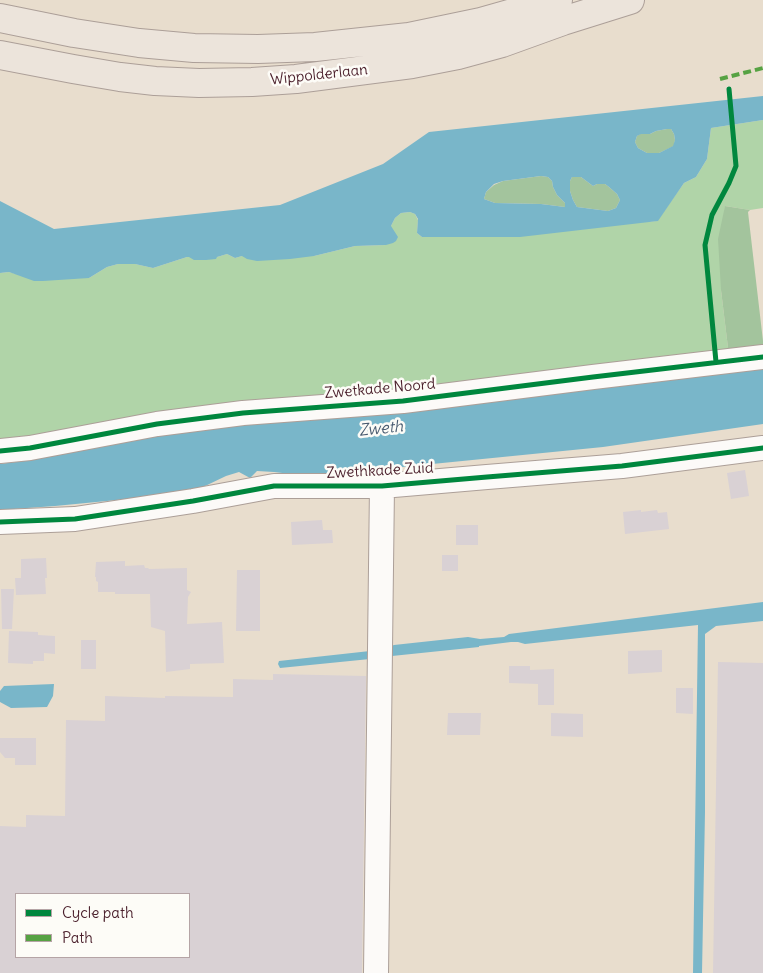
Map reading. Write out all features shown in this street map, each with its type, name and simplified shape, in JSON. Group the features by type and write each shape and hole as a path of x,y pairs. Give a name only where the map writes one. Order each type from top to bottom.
{"main road":[{"name":"Wippolderlaan","path":"0,18 74,33 139,43 194,48 315,47 409,37 481,22 558,0"},
{"name":"Wippolderlaan","path":"0,55 73,70 155,81 199,83 252,82 412,64 458,55 630,0"}],"street":[{"name":"Zwetkade Noord","path":"0,451 30,448 156,424 244,413 403,401 763,357"},
{"name":"Zwethkade Zuid","path":"0,522 75,519 193,501 274,486 382,486 622,466 763,448"},
{"path":"376,973 382,486"}],"green space":[{"path":"763,120 763,208 750,210 725,206 721,290 729,356 0,443 0,273 9,272 89,278 107,267 118,264 135,264 153,268 187,257 217,257 227,254 235,258 242,256 314,256 355,246 386,245 395,218 401,213 410,212 415,214 418,220 417,233 422,237 657,221 684,183 696,177 707,159 711,128"},
{"path":"671,129 674,134 674,146 659,153 647,153 638,148 635,142 640,134 650,134"},
{"path":"541,176 548,177 552,181 557,195 565,203 565,207 541,204 495,203 484,199 486,192 494,185 503,181"},
{"path":"572,177 581,177 593,186 605,184 617,194 620,200 616,208 608,211 577,207 570,191"},
{"path":"725,206 750,210 748,212 763,355 729,356 721,290 718,239"}],"water":[{"path":"763,96 763,120 711,128 707,159 696,177 684,183 658,221 520,237 422,237 417,233 418,219 415,214 410,212 401,213 395,218 391,226 398,237 393,243 355,246 314,256 257,261 242,256 235,258 227,254 216,259 206,260 194,260 187,257 153,268 135,264 118,264 107,267 89,278 43,281 34,281 9,272 0,273 0,201 54,229 280,205 383,164 429,132","holes":["671,129 674,134 673,146 659,153 647,153 638,148 635,142 637,136","541,176 548,177 552,181 557,195 565,203 565,207 541,204 495,203 484,199 486,192 494,184","572,177 581,177 593,186 605,184 617,194 620,200 616,208 608,211 577,207 570,191"]},
{"name":"Zweth","path":"763,367 763,424 603,447 392,468 336,477 257,471 250,478 239,472 203,487 168,494 0,510 0,464 31,460 92,446 209,427"},
{"path":"763,602 763,621 716,626 705,634 705,812 702,973 693,973 698,625 525,644 511,642 392,656 391,646 468,637 480,639 504,637 509,634"},
{"path":"370,651 370,659 280,668 278,664 279,661"},
{"path":"54,684 53,696 47,707 11,708 0,702 0,691 4,686"}],"building":[{"path":"745,470 749,496 731,499 727,473"},
{"path":"641,510 641,512 657,510 658,513 667,512 669,529 625,534 623,512"},
{"path":"322,520 323,530 332,530 333,543 292,545 291,522"},
{"path":"456,525 478,525 478,545 456,545"},
{"path":"442,555 458,555 458,571 442,571"},
{"path":"46,558 46,594 16,595 15,578 21,578 21,559"},
{"path":"125,561 125,566 144,565 145,568 149,569 187,568 187,590 191,592 188,597 187,624 222,622 224,663 190,664 190,669 166,672 165,631 151,627 150,594 98,592 98,582 95,577 96,562"},
{"path":"237,570 260,570 260,631 236,631"},
{"path":"1,589 14,589 12,629 2,629"},
{"path":"9,631 38,632 38,635 55,636 55,654 44,653 44,661 33,661 33,664 8,663"},
{"path":"81,640 96,640 96,669 81,669"},
{"path":"662,650 662,672 628,674 628,651"},
{"path":"718,662 763,663 763,973 713,973"},
{"path":"509,666 530,666 530,670 554,669 554,705 538,705 538,684 509,683"},
{"path":"273,674 366,676 362,973 0,973 0,826 26,827 26,815 65,816 66,720 105,721 105,696 165,698 165,696 233,697 233,679 273,680"},
{"path":"676,688 693,688 693,714 676,713"},
{"path":"448,713 481,713 480,735 447,735"},
{"path":"551,713 583,714 583,737 551,736"},
{"path":"0,738 36,738 36,765 15,765 15,758 5,758 0,752"}],"marked path":[{"path":"720,79 763,68"}],"cycle path":[{"path":"716,362 705,245 712,215 736,166 729,89"},
{"path":"0,451 30,448 157,424 243,413 403,401 763,357"},
{"path":"0,522 75,519 193,501 274,486 382,486 622,466 763,448"}]}
